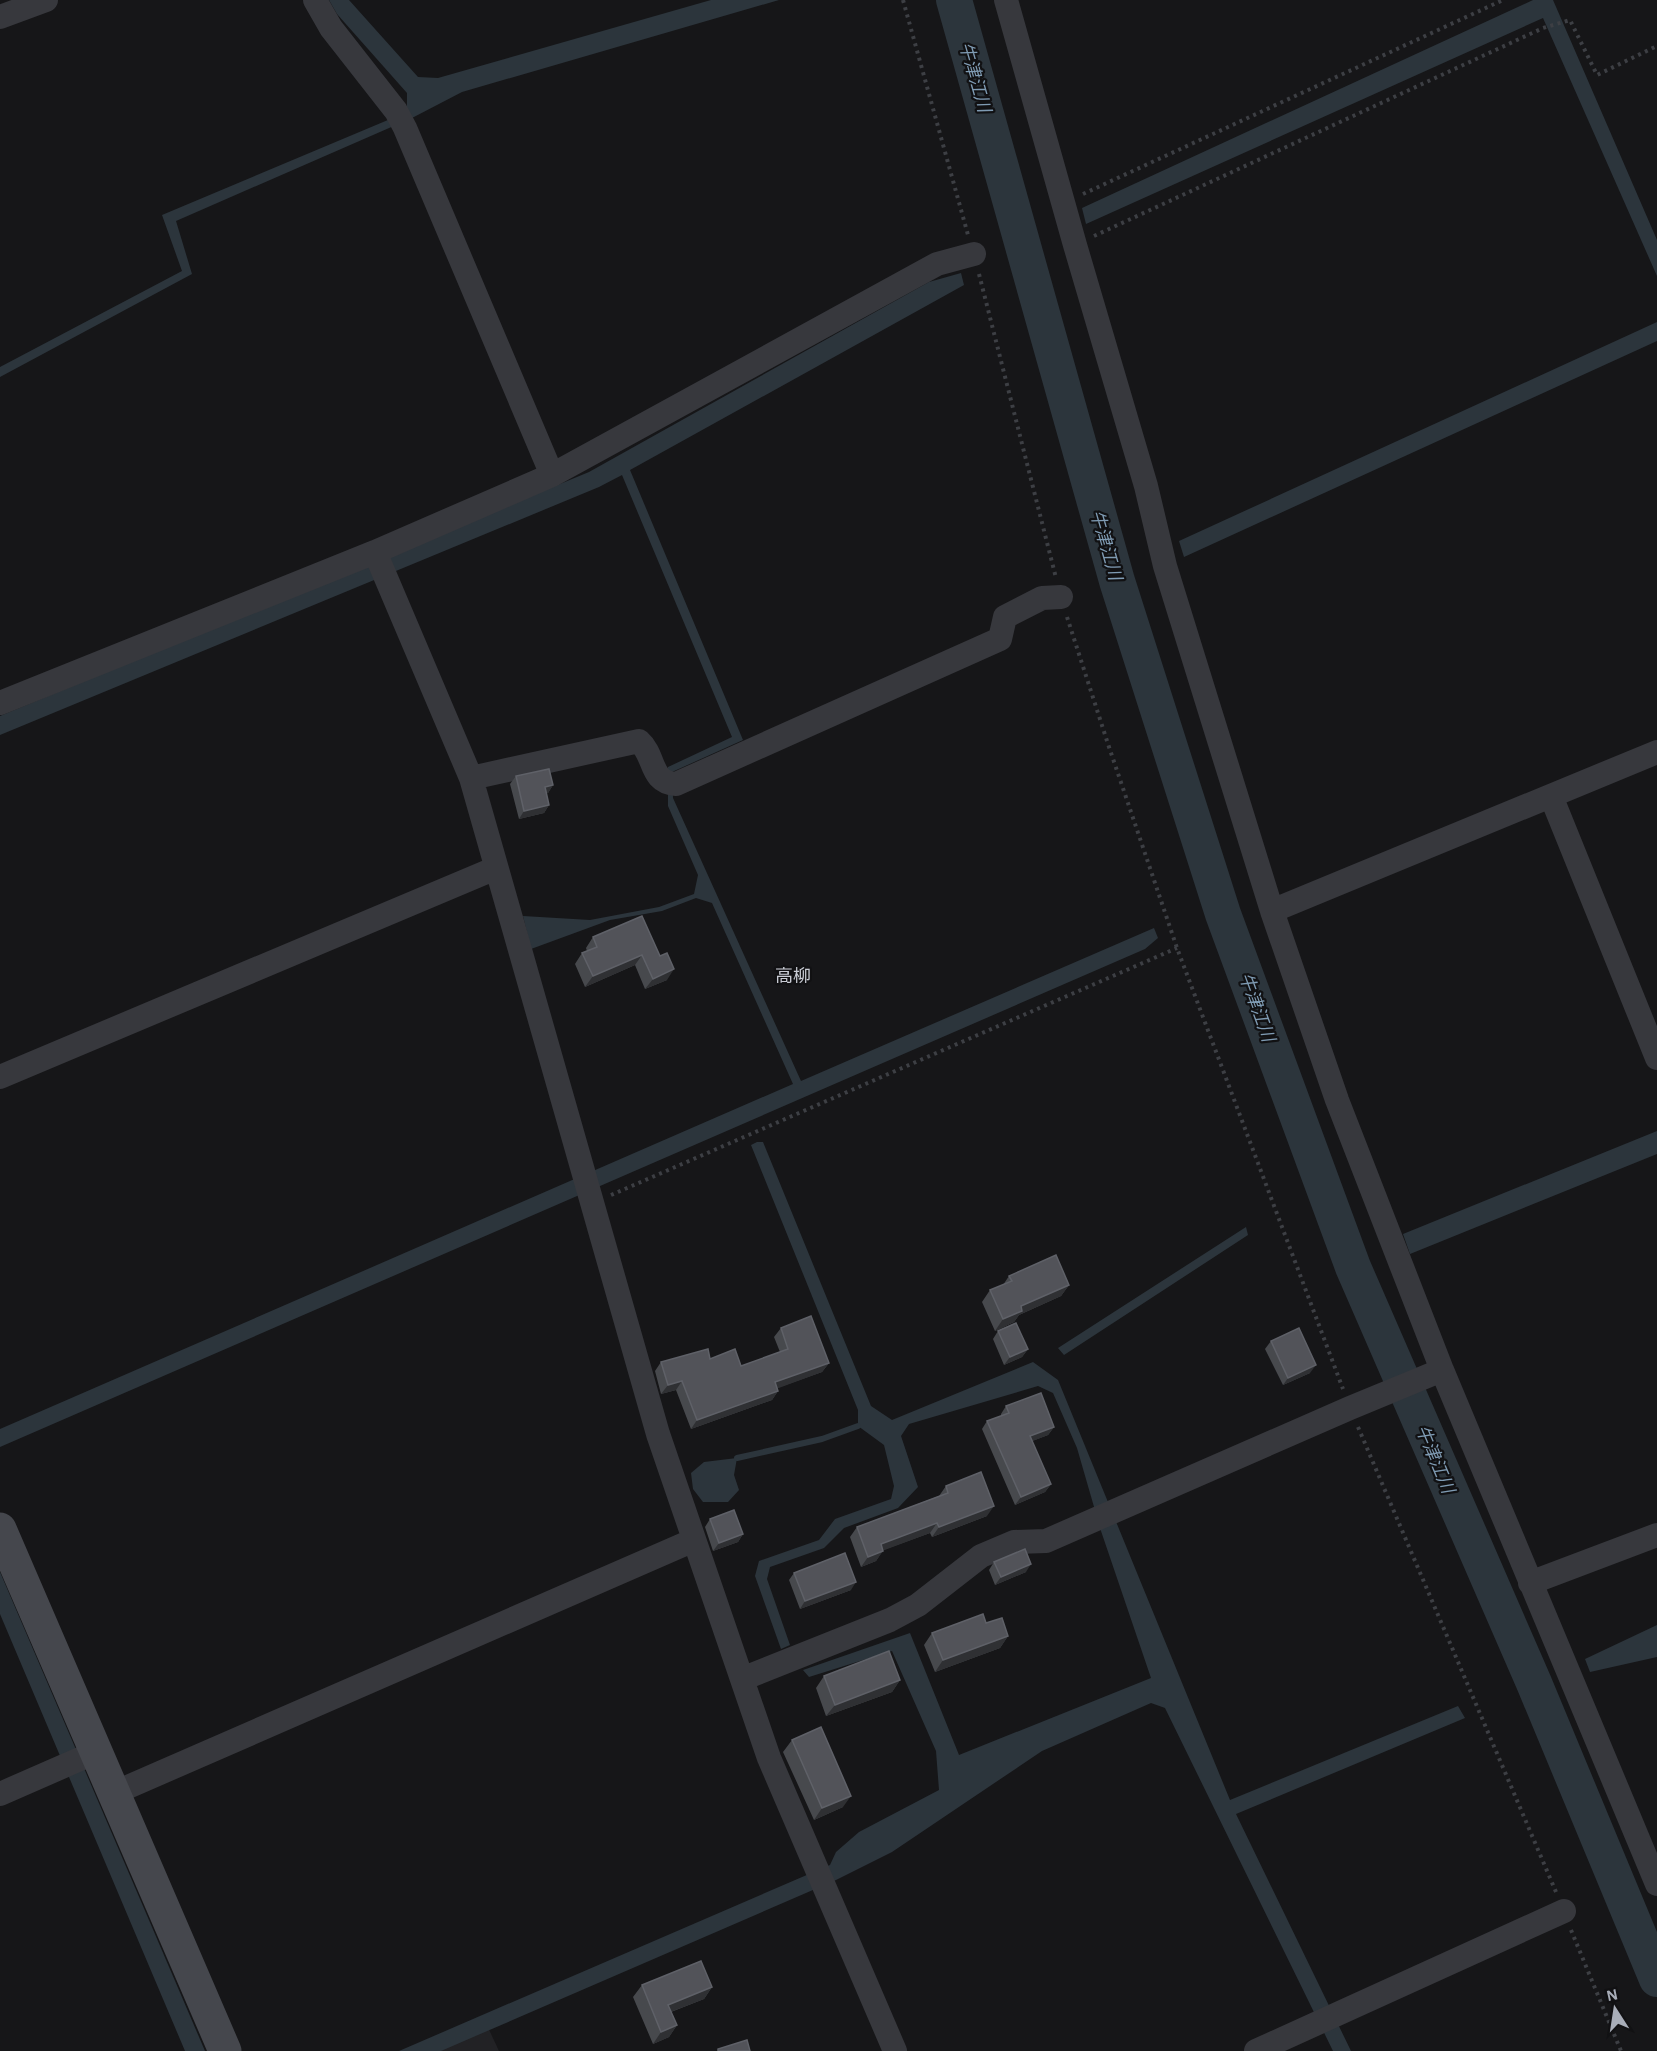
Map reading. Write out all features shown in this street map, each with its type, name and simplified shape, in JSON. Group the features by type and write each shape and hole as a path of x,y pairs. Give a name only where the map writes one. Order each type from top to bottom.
{"street":[{"path":"0,17 46,0"},
{"path":"315,0 331,28 400,119 552,475"},
{"path":"1006,0 1146,486 1166,566 1272,910 1337,1100 1442,1370 1657,1884"},
{"path":"0,703 375,552 552,475 937,264 974,254"},
{"path":"375,552 471,778 658,1434 769,1758 895,2051"},
{"path":"471,778 639,741 645,746 660,779 671,784 1000,639 1005,617 1042,598 1061,597"},
{"path":"1272,910 1657,752"},
{"path":"1551,796 1657,1058"},
{"path":"0,1077 496,868"},
{"path":"742,1679 890,1620 918,1605 981,1556 1014,1542 1046,1540 1442,1370"},
{"path":"0,1529 225,2051"},
{"path":"1530,1583 1657,1535"},
{"path":"114,1793 694,1540"},
{"path":"0,1794 96,1752"},
{"path":"1256,2051 1564,1911"}],"path":[{"path":"903,0 974,254 1061,597 1177,948 1350,1408 1564,1911 1621,2051"},
{"path":"1063,203 1503,0"},
{"path":"1075,245 1543,28 1570,20 1597,75 1657,46"},
{"path":"591,1199 1177,948"}],"shaded area":[{"path":"329,0 349,0 418,77 438,78 711,0 779,0 462,92 412,118 176,221 192,274 0,377 0,367 182,271 162,215 407,112 407,93 337,14"},
{"path":"1533,0 1553,0 1657,240 1657,276 1543,18 1086,224 1082,208"},
{"path":"961,273 964,285 630,470 743,740 672,772 673,798 801,1081 1154,928 1158,938 1145,949 0,1447 0,1429 793,1084 712,903 696,898 662,911 610,920 531,949 523,916 590,920 659,907 694,894 698,875 668,806 668,767 732,737 622,475 599,487 0,735 0,716 589,472 929,282"},
{"path":"1657,322 1657,341 1184,557 1179,541"},
{"path":"1657,1131 1657,1154 1410,1254 1403,1234"},
{"path":"763,1142 871,1406 892,1420 1033,1362 1058,1380 1230,1800 1458,1706 1465,1718 1236,1814 1351,2051 1333,2051 1165,1708 1151,1703 1042,1751 892,1852 836,1880 441,2051 399,2051 830,1865 836,1852 859,1832 939,1790 936,1751 892,1651 809,1677 803,1670 910,1633 959,1755 1151,1678 1101,1531 1077,1448 1053,1393 1038,1386 909,1424 901,1436 918,1487 898,1508 844,1528 824,1548 770,1567 767,1579 790,1645 781,1649 755,1576 759,1561 819,1540 835,1519 891,1499 894,1486 884,1445 858,1426 858,1410 751,1145"},
{"path":"1246,1227 1248,1235 1064,1355 1058,1348"},
{"path":"737,1458 734,1475 739,1490 728,1502 703,1502 693,1489 691,1473 704,1462"},
{"path":"0,1572 205,2051 185,2051 0,1614"},
{"path":"1657,1625 1657,1657 1590,1672 1585,1659"},
{"path":"485,2021 499,2051 416,2051"}],"building":[{"path":"549,769 553,785 545,787 549,805 524,811 516,776"},
{"path":"642,916 660,956 667,953 674,969 653,979 642,955 593,976 582,953 597,947 593,937"},
{"path":"1056,1255 1069,1285 1021,1306 1022,1311 1003,1319 990,1290 1012,1281 1009,1276"},
{"path":"811,1316 829,1363 775,1382 778,1391 697,1420 682,1381 668,1385 661,1362 708,1349 710,1359 735,1349 741,1366 788,1349 781,1328"},
{"path":"1016,1323 1028,1349 1010,1357 998,1331"},
{"path":"1299,1328 1316,1365 1288,1378 1271,1341"},
{"path":"1041,1393 1054,1427 1030,1436 1051,1484 1021,1497 987,1421 1009,1413 1006,1406"},
{"path":"981,1472 994,1506 939,1527 937,1523 881,1544 883,1551 868,1557 857,1527 948,1493 946,1486"},
{"path":"734,1510 743,1534 719,1543 710,1519"},
{"path":"1025,1549 1031,1564 1001,1577 994,1562"},
{"path":"845,1553 856,1582 805,1601 794,1573"},
{"path":"983,1614 986,1623 1002,1618 1008,1636 943,1660 932,1633"},
{"path":"889,1651 900,1680 835,1705 824,1676"},
{"path":"821,1727 851,1796 822,1808 792,1740"},
{"path":"701,1961 712,1987 668,2005 677,2025 661,2032 642,1985"},
{"path":"747,2040 750,2051 718,2051 718,2049"}],"waterway":[{"name":"牛津江川","path":"954,0 1117,581 1223,914 1353,1267 1534,1683 1657,1979"},
{"path":"737,1458 822,1439 858,1426"}],"district":[{"name":"高柳","path":"793,976"}]}
